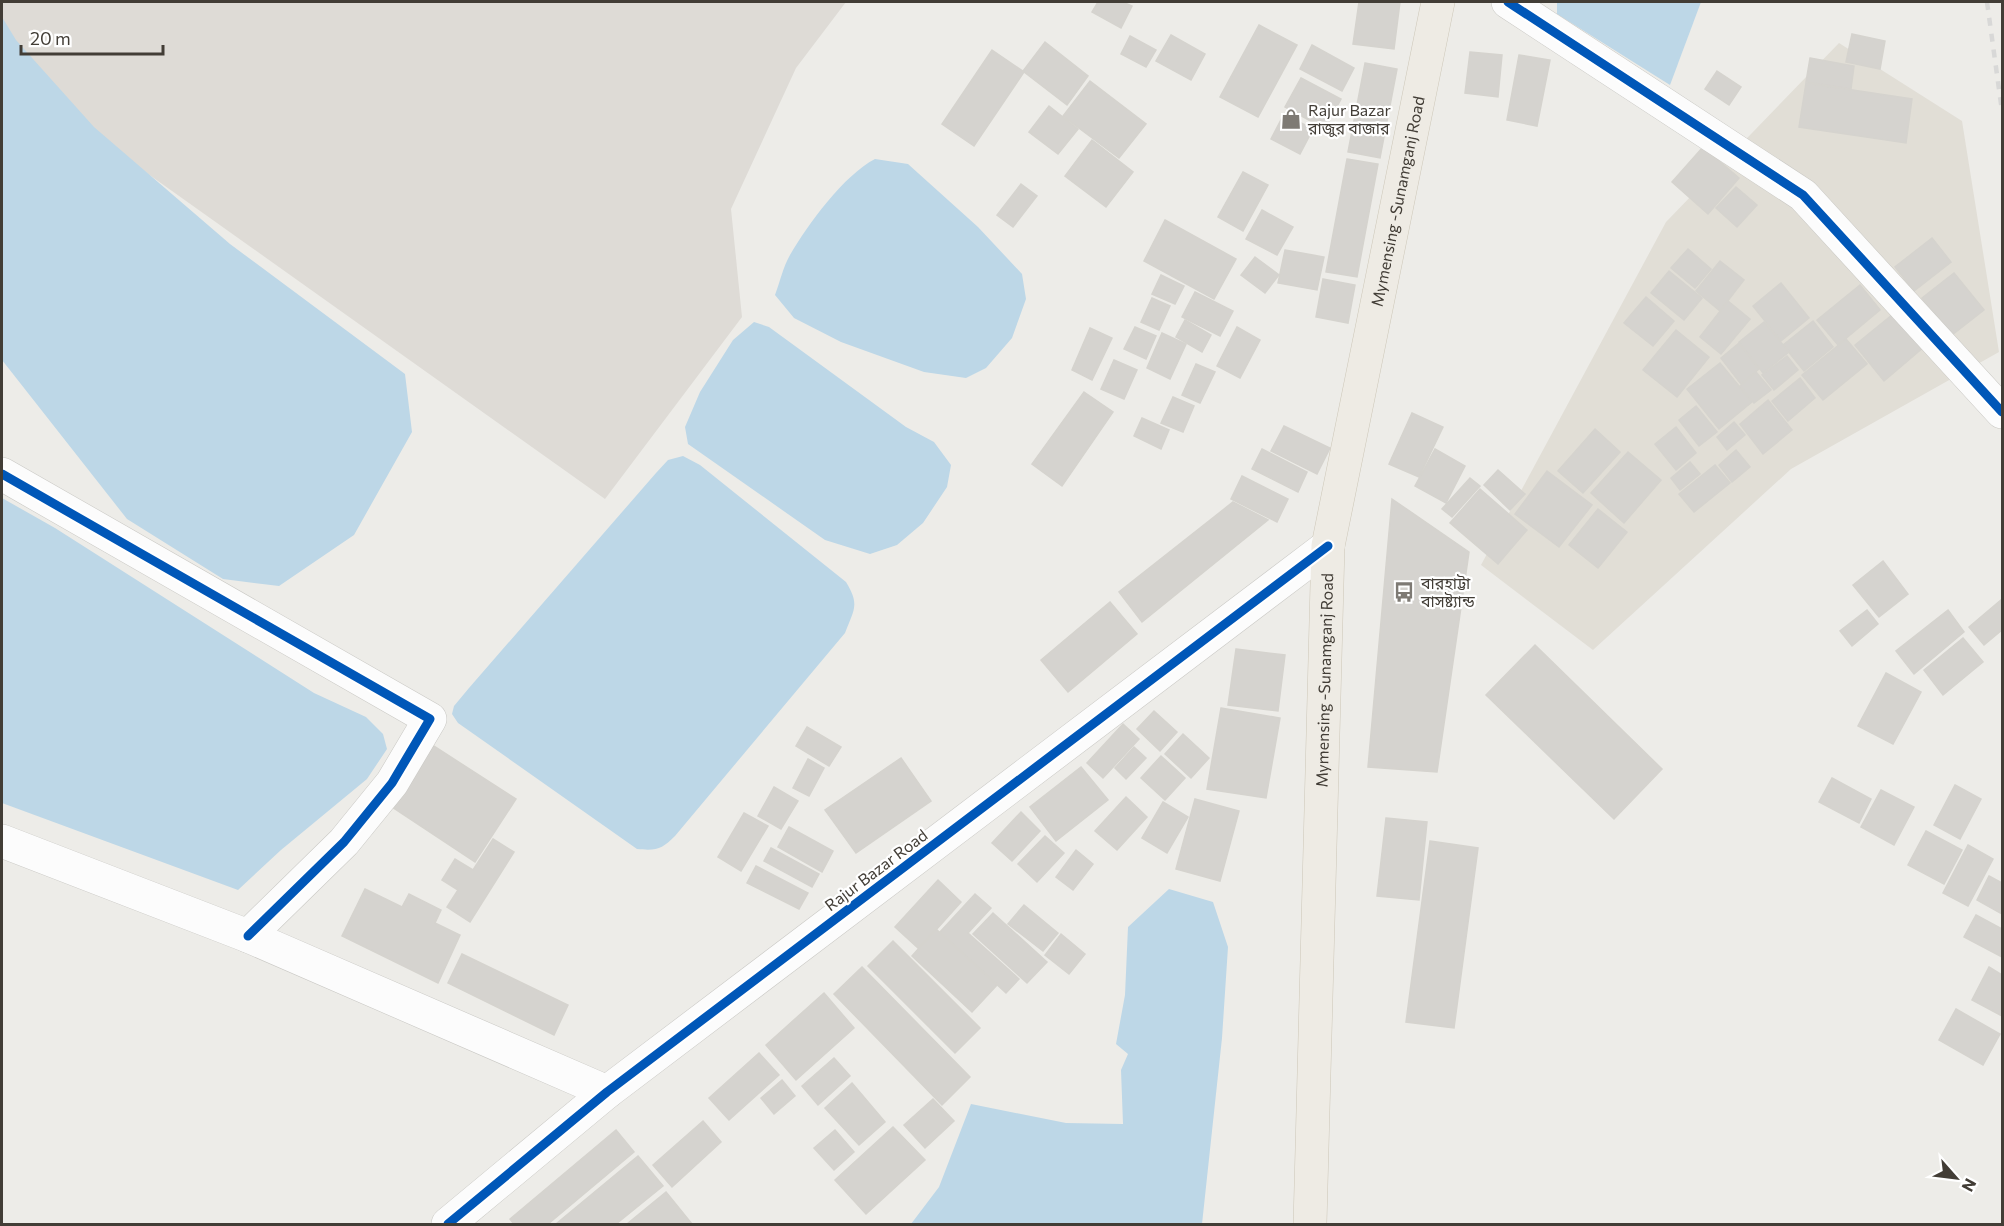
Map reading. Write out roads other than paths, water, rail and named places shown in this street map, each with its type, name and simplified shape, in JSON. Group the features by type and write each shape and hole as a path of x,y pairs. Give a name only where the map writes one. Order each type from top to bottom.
{"main road":[{"name":"Mymensing -Sunamganj Road","path":"1310,1224 1328,546 1438,2"}],"street":[{"path":"1508,2 1803,195 2002,412"},
{"path":"2,474 430,719 392,783 344,842 248,936"},
{"name":"Rajur Bazar Road","path":"448,1224 608,1092 1328,546"},
{"path":"2,841 248,936 608,1092"}],"water":[{"path":"1557,2 1701,2 1670,85 1557,14"},
{"path":"2,17 16,40 94,127 230,244 405,374 412,432 354,535 279,586 223,579 127,519 2,360"},
{"path":"875,159 908,164 978,227 1022,274 1026,299 1012,338 986,368 966,378 924,372 841,342 794,318 775,295 788,260 817,215 851,176"},
{"path":"754,322 769,327 906,427 934,442 951,465 947,487 923,523 897,545 870,554 825,540 688,444 685,427 700,392 733,340"},
{"path":"683,456 700,465 846,582 853,596 854,607 845,633 675,836 659,848 637,849 458,723 452,714 454,706 469,688 656,473 668,460"},
{"path":"2,498 55,528 314,693 366,717 383,734 387,749 367,779 281,850 238,890 2,803"},
{"path":"1169,889 1213,902 1228,947 1222,1038 1202,1224 911,1224 939,1187 971,1104 1066,1123 1123,1124 1121,1070 1128,1054 1116,1044 1125,995 1128,927"}],"railway":[{"path":"1987,2 2002,111"}],"place":[{"name":"Rajur Bazar রাজুর বাজার","path":"1291,119"},
{"name":"বারহাট্টা বাসষ্ট্যান্ড","path":"1404,592"}]}
